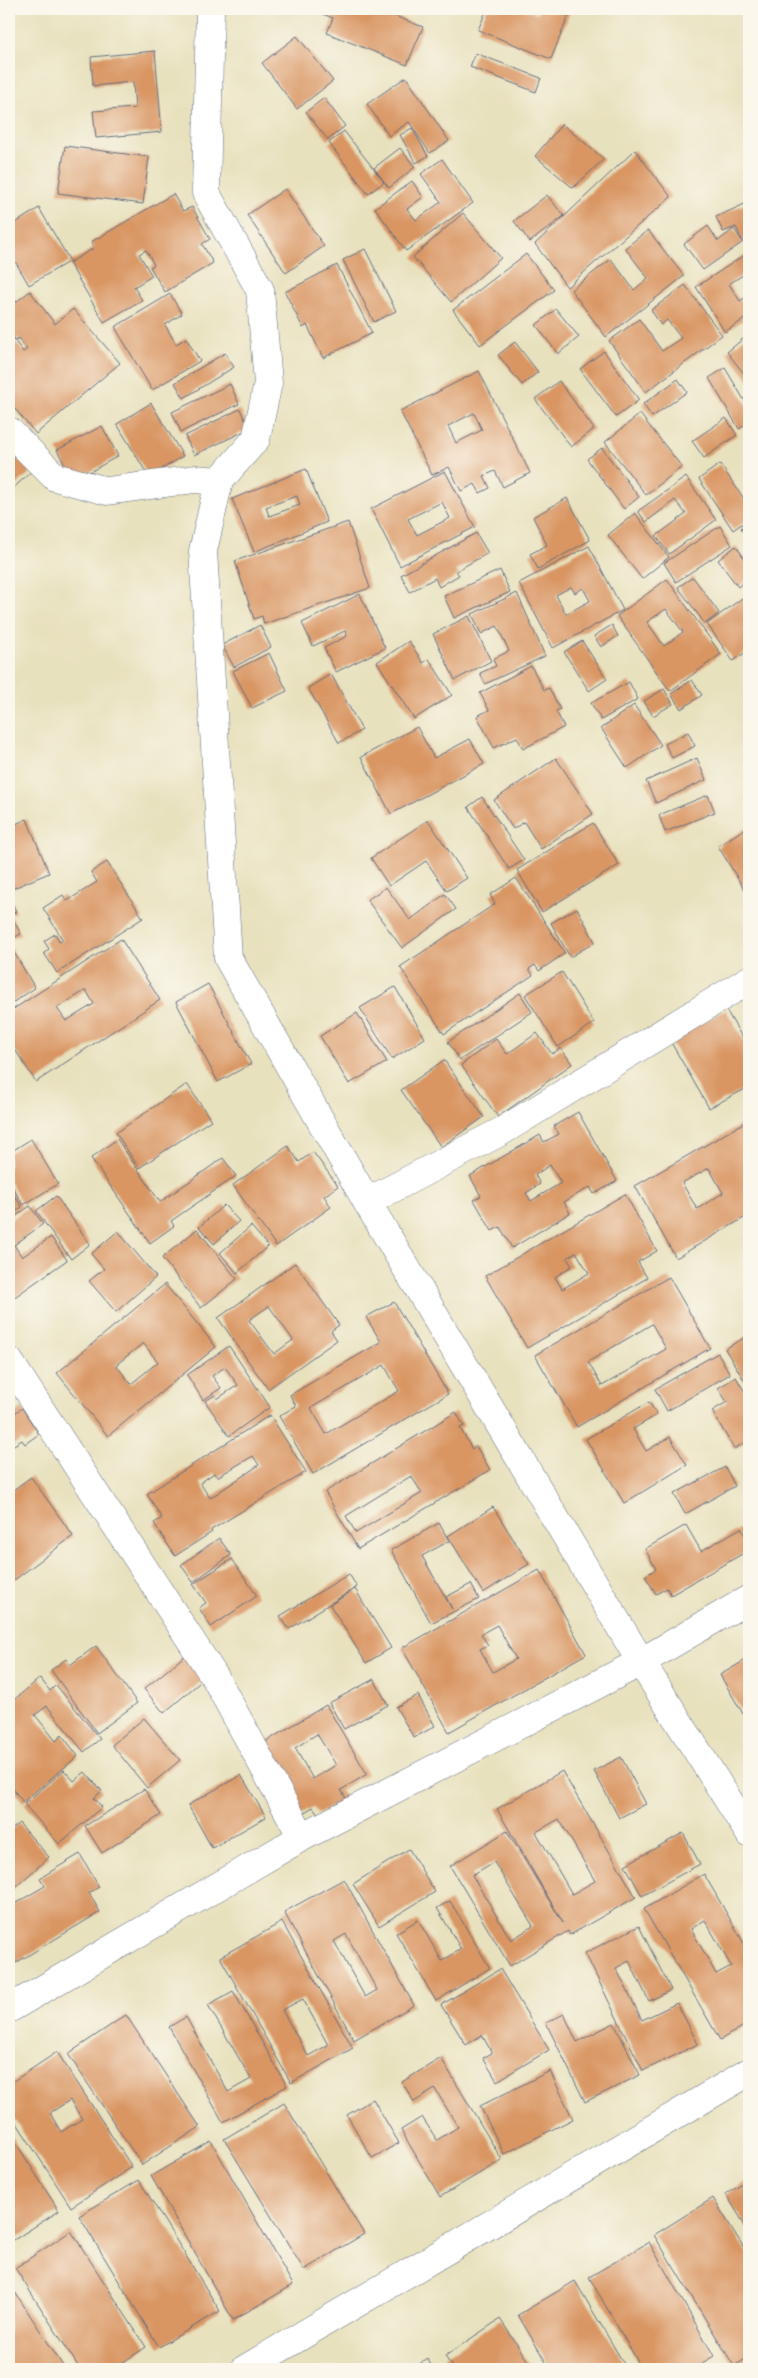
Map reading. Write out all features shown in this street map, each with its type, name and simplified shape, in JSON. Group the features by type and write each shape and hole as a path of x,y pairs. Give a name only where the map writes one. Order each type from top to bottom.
{"street":[{"path":"210,9 206,193 260,290 268,384 256,439 219,480 204,551 228,958 367,1202 641,1662 749,1833"},
{"path":"9,431 55,477 107,491 195,479 219,480"},
{"path":"367,1202 502,1131 749,980"},
{"path":"9,1361 216,1679 302,1837"},
{"path":"9,2015 91,1974 302,1837 641,1662 749,1599"},
{"path":"9,2009 302,1837 580,1680"},
{"path":"246,2369 749,2072"}],"building":[{"path":"309,9 377,9 423,27 407,65 327,33 333,18"},
{"path":"487,9 524,9 537,14 539,9 562,9 570,12 551,59 478,30"},
{"path":"297,36 333,81 297,109 262,63"},
{"path":"155,51 162,132 96,138 93,111 135,108 133,82 93,86 91,57"},
{"path":"475,53 541,78 536,92 470,67"},
{"path":"406,77 449,141 430,153 409,122 389,136 367,104"},
{"path":"324,98 345,126 328,140 306,112"},
{"path":"562,124 604,159 573,188 535,156"},
{"path":"412,128 428,156 416,163 400,135"},
{"path":"344,131 384,182 368,194 329,143"},
{"path":"65,146 149,157 143,204 58,193"},
{"path":"400,148 415,167 389,188 374,168"},
{"path":"635,150 671,197 567,287 535,244"},
{"path":"442,159 473,203 406,251 375,208 412,181 423,197 407,209 416,220 441,202 421,174"},
{"path":"285,189 324,246 286,273 247,215"},
{"path":"173,194 183,211 192,207 210,239 202,244 213,263 165,292 150,267 154,265 146,250 139,254 152,276 134,287 142,300 104,322 69,263 94,248 91,242"},
{"path":"547,195 564,216 530,242 514,221"},
{"path":"749,202 749,239 743,242 736,227 723,232 716,217"},
{"path":"39,208 70,261 29,285 9,251 9,227"},
{"path":"463,213 501,258 451,302 413,257"},
{"path":"708,226 718,241 734,229 743,242 703,270 684,244"},
{"path":"648,230 684,276 606,337 571,290 611,259 634,290 648,278 625,248"},
{"path":"365,249 396,311 374,322 343,260"},
{"path":"749,252 749,271 729,284 740,301 749,295 749,316 725,332 696,287"},
{"path":"526,254 554,290 480,345 453,310"},
{"path":"337,265 372,333 323,358 307,325 303,328 285,292"},
{"path":"685,285 722,335 646,392 609,341 639,319 662,351 681,338 667,320 661,325 651,310"},
{"path":"30,291 55,324 73,309 120,363 36,434 9,402 9,333 23,352 27,349 19,338 15,340 9,330 9,299 12,297 16,302"},
{"path":"170,294 182,314 165,325 176,344 186,338 200,361 152,390 115,327"},
{"path":"556,309 579,337 558,354 536,325"},
{"path":"749,334 749,380 727,352"},
{"path":"515,342 538,372 522,385 498,355"},
{"path":"604,351 639,400 616,417 580,369"},
{"path":"225,353 234,367 184,398 175,383"},
{"path":"725,368 749,408 749,422 739,429 709,378"},
{"path":"479,371 530,473 503,487 495,471 484,476 490,488 480,493 475,484 461,491 449,467 432,475 400,411","holes":["474,413 482,430 456,443 448,426"]},
{"path":"678,379 687,392 652,417 643,404"},
{"path":"559,381 594,429 571,447 535,399"},
{"path":"230,384 239,404 181,432 172,412"},
{"path":"151,403 183,456 149,477 117,424"},
{"path":"240,409 249,429 194,455 185,436"},
{"path":"640,414 682,467 646,495 605,442"},
{"path":"726,418 737,435 704,458 692,441"},
{"path":"102,426 118,456 74,481 57,450"},
{"path":"9,441 34,469 9,492"},
{"path":"602,448 639,497 624,509 587,459"},
{"path":"720,464 749,506 749,519 733,530 699,479"},
{"path":"306,469 327,522 254,552 232,499","holes":["297,496 300,505 269,516 266,507"]},
{"path":"445,471 475,527 400,566 371,509","holes":["442,502 450,518 417,535 408,519"]},
{"path":"686,477 716,520 669,554 656,536 686,514 675,500 646,522 638,511"},
{"path":"567,498 590,540 538,569 530,554 547,545 533,517"},
{"path":"635,513 669,557 642,579 608,535"},
{"path":"348,522 370,588 264,624 262,616 254,619 235,561"},
{"path":"749,523 749,541 741,528"},
{"path":"720,526 732,545 676,582 664,563"},
{"path":"476,533 488,553 456,571 459,575 439,587 435,578 410,592 401,575"},
{"path":"589,546 623,610 553,648 519,583","holes":["571,587 575,593 583,588 590,601 566,614 556,595"]},
{"path":"736,546 749,565 749,578 738,587 718,560"},
{"path":"500,570 510,592 454,618 444,596"},
{"path":"693,577 719,613 705,624 678,587"},
{"path":"667,579 721,654 670,691 617,616","holes":["666,609 683,632 664,646 647,622"]},
{"path":"517,593 545,656 485,684 480,673 496,666 493,659 509,651 497,626 481,634 472,614"},
{"path":"749,593 749,650 733,661 707,624"},
{"path":"360,594 385,648 336,672 324,648 347,636 345,631 313,646 302,623"},
{"path":"469,616 491,661 455,680 433,634"},
{"path":"260,625 271,647 234,667 222,645"},
{"path":"612,625 618,636 601,647 594,636"},
{"path":"409,641 423,663 429,659 452,695 414,719 377,662"},
{"path":"582,641 607,679 589,691 564,652"},
{"path":"269,653 287,691 252,708 233,671"},
{"path":"531,666 544,690 549,688 560,709 556,711 564,727 523,749 517,737 494,748 477,716 489,710 480,693"},
{"path":"331,674 362,730 339,743 308,688"},
{"path":"692,680 702,695 681,709 671,694"},
{"path":"629,682 638,699 601,720 591,703"},
{"path":"664,689 673,704 653,716 644,701"},
{"path":"634,705 661,745 627,768 601,728"},
{"path":"417,727 434,758 470,739 484,764 391,814 361,757"},
{"path":"688,732 695,746 672,758 665,744"},
{"path":"556,758 593,814 541,849 524,822 513,829 494,800"},
{"path":"697,758 706,780 656,803 646,781"},
{"path":"708,795 715,812 665,832 659,815"},
{"path":"482,797 524,860 509,869 468,807"},
{"path":"27,819 49,873 9,890 9,827"},
{"path":"428,820 467,878 447,891 426,861 389,886 371,858"},
{"path":"593,823 619,865 542,912 517,870"},
{"path":"749,826 749,897 718,846"},
{"path":"107,862 143,918 57,973 44,953 49,949 44,941 55,934 60,942 63,940 43,908 63,895 67,901 97,882 91,872"},
{"path":"516,878 565,953 539,971 535,965 529,969 533,975 444,1034 400,967 495,904 490,895"},
{"path":"386,887 410,920 445,894 456,909 402,948 367,900"},
{"path":"11,900 16,912 9,915 9,901"},
{"path":"577,908 595,942 570,957 551,923"},
{"path":"11,916 21,934 9,940 9,917"},
{"path":"121,939 160,1000 36,1082 16,1051 9,1055 9,1012","holes":["86,990 94,1004 66,1021 57,1008"]},
{"path":"9,944 35,988 9,1005"},
{"path":"562,972 594,1023 558,1047 525,995"},
{"path":"208,984 251,1064 218,1082 176,1002"},
{"path":"395,987 425,1038 392,1059 360,1008"},
{"path":"520,993 532,1012 460,1060 448,1042"},
{"path":"726,1010 749,1049 749,1087 709,1108 669,1039"},
{"path":"357,1013 387,1062 349,1084 320,1036"},
{"path":"537,1033 552,1054 561,1048 572,1064 498,1117 461,1065 496,1039 507,1054"},
{"path":"444,1060 484,1117 441,1147 401,1090"},
{"path":"187,1084 211,1120 139,1168 116,1133"},
{"path":"578,1112 617,1181 594,1194 590,1187 564,1202 570,1213 512,1248 500,1227 492,1231 474,1200 481,1196 470,1176 540,1135 544,1142 559,1134 554,1126","holes":["550,1165 561,1183 531,1201 526,1193 540,1184 535,1175"]},
{"path":"749,1120 749,1215 676,1258 635,1186","holes":["709,1168 723,1193 697,1209 682,1183"]},
{"path":"31,1139 58,1184 23,1205 9,1181 9,1153"},
{"path":"117,1139 160,1202 223,1158 236,1176 171,1221 174,1226 150,1243 91,1158"},
{"path":"288,1146 299,1162 313,1152 338,1186 324,1196 331,1207 276,1246 233,1185"},
{"path":"9,1187 22,1207 9,1217"},
{"path":"625,1194 657,1251 638,1262 647,1278 527,1348 485,1276","holes":["576,1252 589,1273 562,1289 555,1277 572,1266 567,1258"]},
{"path":"56,1196 90,1244 71,1259 36,1211"},
{"path":"224,1205 239,1221 214,1244 199,1227"},
{"path":"30,1206 43,1224 14,1245 22,1257 51,1237 67,1260 9,1301 9,1221"},
{"path":"251,1226 268,1246 237,1273 220,1253"},
{"path":"197,1229 237,1279 201,1308 162,1258"},
{"path":"118,1231 156,1277 116,1312 89,1281 104,1269 91,1254"},
{"path":"295,1263 339,1325 331,1331 337,1340 268,1389 218,1318","holes":["269,1306 293,1340 274,1354 249,1320"]},
{"path":"669,1277 710,1348 577,1427 535,1355","holes":["652,1324 666,1349 602,1386 588,1362"]},
{"path":"165,1284 216,1347 108,1436 57,1373","holes":["143,1343 158,1362 131,1384 116,1365"]},
{"path":"394,1302 448,1394 313,1474 279,1416 296,1406 290,1395 381,1342 366,1317","holes":["384,1365 399,1391 326,1434 311,1408"]},
{"path":"749,1335 749,1388 725,1349"},
{"path":"229,1346 270,1407 229,1436 205,1401 215,1395 217,1399 238,1385 225,1367 212,1376 221,1388 203,1400 187,1375"},
{"path":"718,1353 730,1374 667,1411 655,1389"},
{"path":"736,1377 749,1399 749,1440 734,1449 712,1411 727,1402 718,1388"},
{"path":"649,1402 657,1415 633,1429 646,1451 670,1437 687,1465 624,1503 586,1439"},
{"path":"22,1408 39,1434 25,1444 22,1440 9,1448 9,1417"},
{"path":"456,1412 464,1426 460,1428 472,1449 476,1446 490,1470 358,1549 325,1492","holes":["411,1476 422,1493 356,1533 346,1516"]},
{"path":"270,1415 306,1472 211,1530 212,1532 175,1556 154,1523 162,1518 147,1494","holes":["253,1456 259,1465 210,1498 200,1483 214,1473 217,1477"]},
{"path":"725,1467 735,1486 685,1514 674,1494"},
{"path":"31,1477 73,1536 9,1584 9,1493"},
{"path":"493,1507 529,1564 483,1593 448,1536"},
{"path":"439,1523 449,1541 422,1556 452,1609 446,1597 471,1584 479,1599 431,1623 391,1550"},
{"path":"686,1525 701,1551 741,1528 749,1543 749,1550 671,1595 667,1588 656,1594 645,1576 656,1569 645,1549"},
{"path":"219,1538 231,1555 193,1582 181,1565"},
{"path":"232,1559 257,1596 211,1627 199,1608 206,1603 193,1584"},
{"path":"539,1570 586,1654 449,1732 402,1648","holes":["497,1625 516,1659 493,1672 480,1649 488,1645 481,1634"]},
{"path":"349,1574 357,1587 289,1629 280,1616"},
{"path":"355,1589 391,1648 366,1663 330,1605"},
{"path":"96,1646 137,1703 97,1733 51,1670 66,1659 70,1665"},
{"path":"187,1654 206,1677 164,1713 144,1689"},
{"path":"749,1658 749,1724 720,1675"},
{"path":"40,1678 50,1691 56,1685 100,1739 84,1752 47,1706 35,1715 56,1741 62,1735 78,1756 23,1802 9,1784 9,1704"},
{"path":"374,1679 388,1705 344,1729 329,1703"},
{"path":"418,1695 435,1726 414,1738 396,1707"},
{"path":"326,1705 367,1774 341,1790 346,1798 318,1814 313,1807 288,1822 247,1753","holes":["317,1734 336,1765 313,1779 295,1748"]},
{"path":"144,1718 180,1760 147,1788 112,1745"},
{"path":"621,1757 646,1804 619,1818 594,1771"},
{"path":"64,1770 74,1781 85,1772 102,1791 94,1798 102,1807 59,1844 24,1804"},
{"path":"562,1771 636,1897 570,1935 568,1931 510,1966 450,1866 507,1831 563,1923 497,1809","holes":["559,1819 595,1881 572,1894 536,1832","494,1862 533,1926 511,1940 472,1875"]},
{"path":"241,1775 266,1817 212,1848 188,1805"},
{"path":"144,1789 161,1815 102,1853 85,1826"},
{"path":"19,1823 49,1857 9,1893 9,1832"},
{"path":"683,1833 700,1864 642,1896 625,1865"},
{"path":"409,1849 435,1892 379,1926 353,1884"},
{"path":"80,1854 99,1887 89,1893 100,1912 9,1967 9,1907 45,1886 40,1878"},
{"path":"704,1874 749,1952 749,2023 720,2040 644,1909","holes":["705,1920 731,1966 716,1974 691,1929"]},
{"path":"344,1879 414,2005 354,2040 284,1912","holes":["346,1934 377,1990 365,1997 334,1941"]},
{"path":"450,1901 490,1968 436,2001 396,1933 418,1920 442,1961 461,1949 437,1908"},
{"path":"282,1922 353,2048 291,2083 220,1957","holes":["303,1999 328,2045 308,2056 282,2010"]},
{"path":"639,1926 671,1990 649,2001 629,1961 616,1968 642,2020 677,2003 698,2044 643,2071 585,1953"},
{"path":"500,1969 549,2050 497,2081 483,2058 492,2053 482,2035 466,2045 441,2005"},
{"path":"233,1991 287,2086 223,2122 169,2027 186,2017 228,2092 251,2079 208,2005"},
{"path":"564,2014 577,2042 614,2023 640,2075 585,2102 546,2023"},
{"path":"126,2015 200,2127 142,2165 68,2054"},
{"path":"57,2052 132,2167 71,2207 9,2111 9,2084","holes":["70,2100 82,2119 61,2132 50,2113"]},
{"path":"441,2058 502,2160 440,2197 401,2130 422,2117 437,2140 458,2127 435,2089 414,2102 402,2082"},
{"path":"550,2071 573,2119 504,2154 480,2106"},
{"path":"373,2099 399,2143 372,2158 347,2115"},
{"path":"284,2103 364,2234 304,2270 224,2139"},
{"path":"9,2132 59,2211 9,2243"},
{"path":"211,2141 293,2285 233,2320 151,2176"},
{"path":"139,2180 220,2311 159,2347 79,2216"},
{"path":"749,2180 749,2232 726,2194"},
{"path":"713,2198 749,2256 749,2357 734,2366 654,2235"},
{"path":"71,2231 146,2347 113,2369 80,2369 15,2268"},
{"path":"649,2242 714,2356 692,2369 642,2369 589,2277"},
{"path":"575,2281 627,2369 550,2369 518,2315"},
{"path":"9,2283 65,2369 9,2369"},
{"path":"500,2319 533,2369 453,2369 445,2356"},
{"path":"427,2359 434,2369 412,2369"}]}
